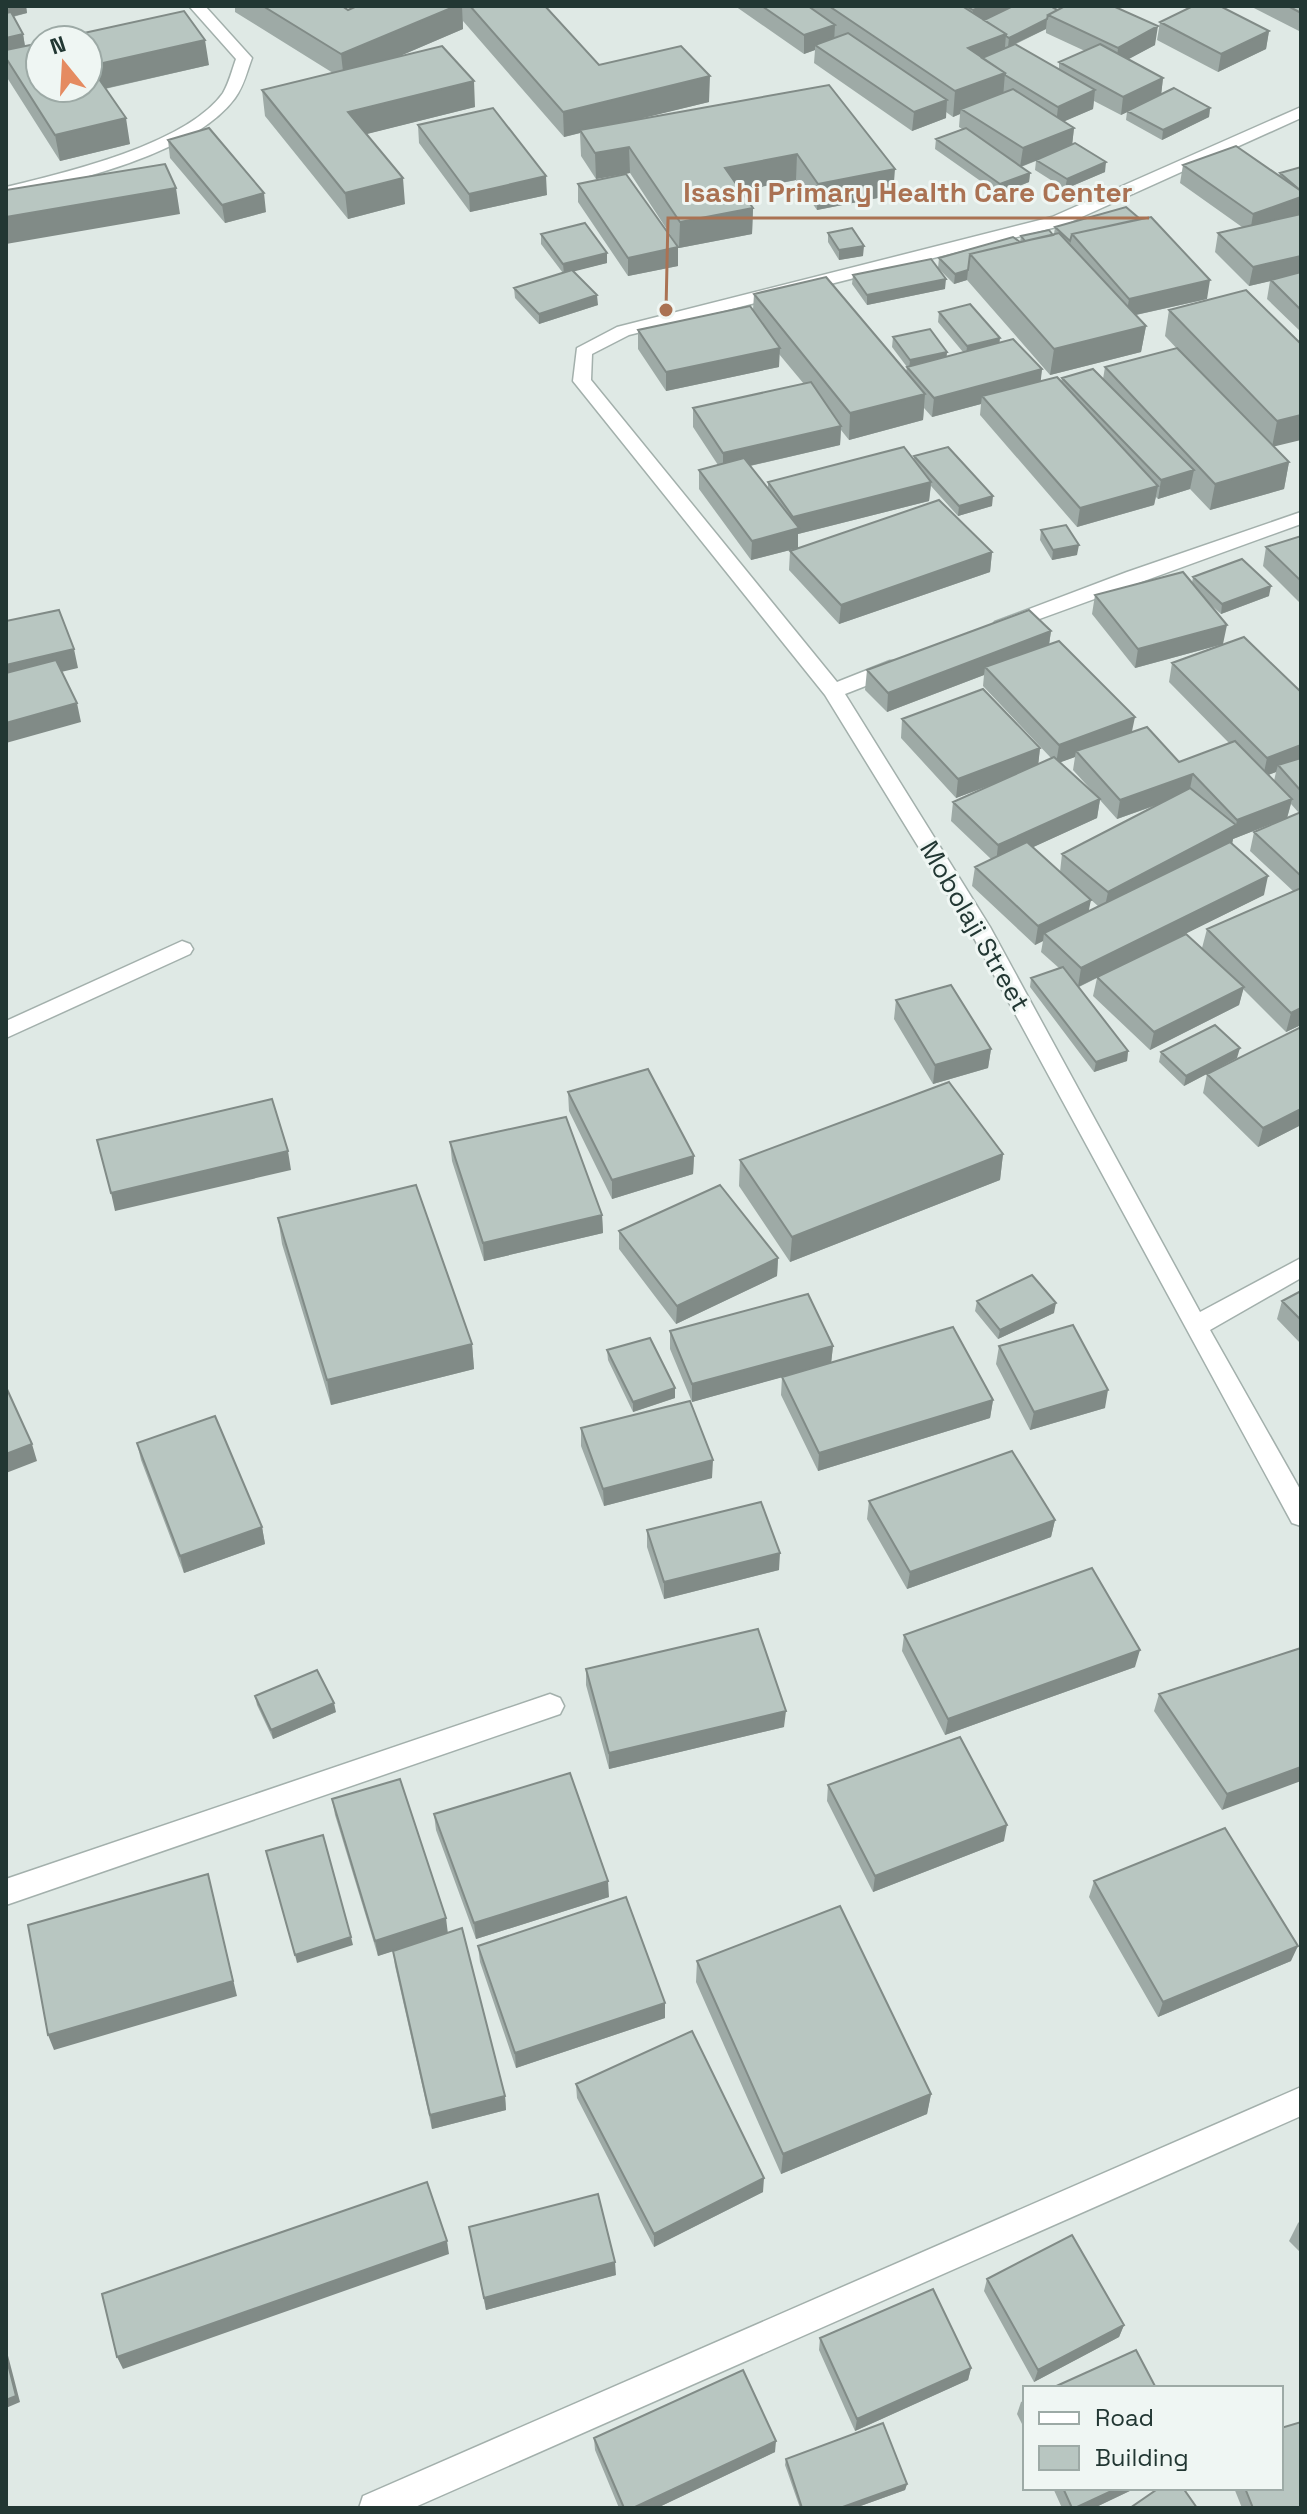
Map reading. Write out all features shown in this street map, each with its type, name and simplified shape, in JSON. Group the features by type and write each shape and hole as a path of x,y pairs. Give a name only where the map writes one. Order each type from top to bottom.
{"street":[{"path":"6,192 67,178 183,134 229,97 244,58 197,6"},
{"name":"Mobolaji Street","path":"1301,112 1058,221 623,331 583,352 582,381 833,691 979,927 1301,1515"},
{"path":"976,636 1134,576 1301,518"},
{"path":"833,691 919,658"},
{"path":"6,1030 182,949"},
{"path":"1195,1326 1301,1267"},
{"path":"6,1892 550,1706"},
{"path":"375,2508 1301,2101"}],"building":[{"path":"263,6 342,6 348,10 357,6 456,6 341,54"},
{"path":"470,6 545,6 599,65 681,46 710,76 563,112"},
{"path":"762,6 808,6 835,25 804,35"},
{"path":"829,6 962,6 1006,34 968,48 1005,73 955,91"},
{"path":"1013,6 1050,6 1057,10 1047,19 1009,38 984,20"},
{"path":"1065,6 1113,6 1158,26 1118,48 1048,15"},
{"path":"1193,6 1220,6 1269,31 1221,54 1160,22"},
{"path":"1288,6 1301,6 1301,13"},
{"path":"184,11 205,40 104,63 104,29"},
{"path":"11,12 23,34 6,38 6,13"},
{"path":"848,33 947,100 914,112 815,45"},
{"path":"1015,44 1095,90 1058,107 982,58"},
{"path":"1100,44 1163,78 1123,97 1059,62"},
{"path":"24,46 24,86 6,58 6,50"},
{"path":"442,46 474,81 348,112 403,178 345,193 262,90"},
{"path":"829,85 895,169 818,184 797,154 725,168 753,208 680,222 629,147 595,153 580,130"},
{"path":"104,86 126,118 55,135 35,104 104,104"},
{"path":"1174,88 1210,108 1163,130 1127,111"},
{"path":"1013,89 1074,128 1023,148 961,109"},
{"path":"493,108 546,176 469,194 418,125"},
{"path":"209,128 264,193 222,205 168,140"},
{"path":"966,128 1030,173 1000,184 936,139"},
{"path":"1075,143 1106,162 1067,179 1036,160"},
{"path":"1236,146 1301,191 1301,197 1253,214 1183,165"},
{"path":"165,164 176,188 6,217 6,190"},
{"path":"1301,167 1301,191 1280,173"},
{"path":"626,174 678,247 628,258 578,184"},
{"path":"1126,207 1140,219 1072,234 1070,241 1055,227"},
{"path":"1301,214 1301,256 1253,267 1218,233"},
{"path":"1151,217 1210,280 1129,299 1072,234"},
{"path":"585,223 607,253 563,264 541,234"},
{"path":"852,228 864,246 839,250 828,233"},
{"path":"1049,230 1053,235 1025,241 1021,236"},
{"path":"1059,233 1146,326 1054,349 970,254"},
{"path":"1013,237 1020,242 970,254 968,270 955,274 939,258"},
{"path":"931,259 946,279 867,295 853,275"},
{"path":"572,270 597,295 539,314 514,288"},
{"path":"1301,272 1301,310 1271,280"},
{"path":"826,277 925,394 850,413 754,294"},
{"path":"1246,290 1301,344 1301,415 1277,421 1169,310"},
{"path":"970,304 1000,338 967,346 939,312"},
{"path":"750,306 780,348 666,372 638,330"},
{"path":"930,329 947,352 910,360 893,337"},
{"path":"1013,339 1042,369 934,398 907,367"},
{"path":"1177,348 1289,462 1215,484 1105,367"},
{"path":"1093,369 1194,470 1161,480 1062,378"},
{"path":"1057,377 1158,486 1080,508 982,396"},
{"path":"811,382 841,426 723,453 693,408"},
{"path":"904,447 931,482 793,517 768,482"},
{"path":"948,447 993,496 959,506 914,456"},
{"path":"744,458 799,528 752,541 699,470"},
{"path":"939,500 992,552 841,605 790,551"},
{"path":"1066,525 1079,545 1053,550 1041,530"},
{"path":"1301,536 1301,581 1266,547"},
{"path":"1242,559 1271,586 1222,604 1193,577"},
{"path":"1183,572 1227,625 1138,649 1095,595"},
{"path":"59,610 74,649 6,665 6,621"},
{"path":"1029,610 1051,631 888,693 867,670"},
{"path":"1244,637 1301,692 1301,745 1267,758 1172,663"},
{"path":"1059,641 1135,717 1059,745 985,667"},
{"path":"56,660 77,703 6,723 6,673"},
{"path":"983,689 1040,748 958,779 902,719"},
{"path":"1147,727 1179,762 1235,741 1292,799 1237,820 1193,774 1120,800 1076,751"},
{"path":"1054,757 1100,799 998,845 953,802"},
{"path":"1301,758 1301,791 1278,765"},
{"path":"1190,788 1236,825 1108,892 1062,854"},
{"path":"1301,812 1301,876 1254,832"},
{"path":"1027,842 1091,900 1038,926 975,867"},
{"path":"1230,842 1268,876 1081,968 1044,933"},
{"path":"1301,888 1301,1008 1291,1013 1207,929"},
{"path":"1186,934 1244,987 1154,1032 1097,977"},
{"path":"1063,967 1128,1051 1096,1062 1031,978"},
{"path":"951,985 991,1049 935,1065 896,1000"},
{"path":"1215,1025 1240,1048 1186,1076 1161,1052"},
{"path":"1301,1027 1301,1109 1263,1128 1207,1074"},
{"path":"648,1069 694,1156 612,1180 568,1092"},
{"path":"949,1082 1003,1154 792,1237 740,1160"},
{"path":"272,1099 288,1151 111,1193 97,1140"},
{"path":"566,1117 602,1215 483,1243 450,1142"},
{"path":"416,1185 472,1344 327,1380 278,1218"},
{"path":"720,1185 778,1258 677,1306 619,1231"},
{"path":"1032,1275 1056,1303 1000,1330 977,1301"},
{"path":"1301,1291 1301,1320 1282,1301"},
{"path":"808,1294 833,1346 692,1384 670,1331"},
{"path":"1073,1325 1108,1390 1034,1412 999,1346"},
{"path":"953,1327 993,1400 819,1453 782,1377"},
{"path":"650,1338 675,1388 633,1402 607,1350"},
{"path":"6,1387 32,1444 6,1454"},
{"path":"690,1401 713,1460 603,1489 581,1428"},
{"path":"215,1416 262,1527 180,1556 137,1443"},
{"path":"1012,1451 1055,1520 910,1572 869,1501"},
{"path":"761,1502 780,1553 664,1582 647,1530"},
{"path":"1092,1568 1140,1650 948,1719 904,1635"},
{"path":"758,1629 786,1711 609,1753 586,1669"},
{"path":"1301,1648 1301,1767 1227,1794 1159,1694"},
{"path":"317,1670 334,1703 271,1730 255,1696"},
{"path":"960,1737 1007,1825 875,1876 828,1785"},
{"path":"570,1773 608,1881 474,1923 434,1814"},
{"path":"400,1779 446,1918 375,1941 332,1799"},
{"path":"1225,1828 1298,1946 1163,2002 1094,1881"},
{"path":"323,1835 351,1937 295,1955 266,1851"},
{"path":"208,1874 233,1981 48,2035 28,1925"},
{"path":"626,1897 665,2003 515,2053 478,1946"},
{"path":"840,1906 931,2094 783,2154 697,1961"},
{"path":"462,1928 505,2096 430,2115 393,1951"},
{"path":"692,2031 764,2178 654,2234 576,2084"},
{"path":"427,2182 447,2241 117,2357 102,2294"},
{"path":"598,2194 615,2262 484,2298 469,2227"},
{"path":"1072,2235 1124,2325 1038,2370 987,2279"},
{"path":"933,2289 971,2368 857,2419 820,2338"},
{"path":"1136,2350 1155,2386 1056,2386"},
{"path":"6,2356 16,2396 6,2400"},
{"path":"743,2370 776,2441 633,2508 624,2508 594,2438"},
{"path":"1301,2422 1301,2508 1253,2508 1246,2490 1283,2490 1283,2427"},
{"path":"883,2423 907,2484 840,2508 802,2508 786,2459"},
{"path":"1064,2490 1114,2490 1075,2508 1072,2508"},
{"path":"1156,2490 1184,2490 1197,2508 1130,2508"}],"place":[{"name":"Isashi Primary Health Care Center","path":"666,310"}]}
